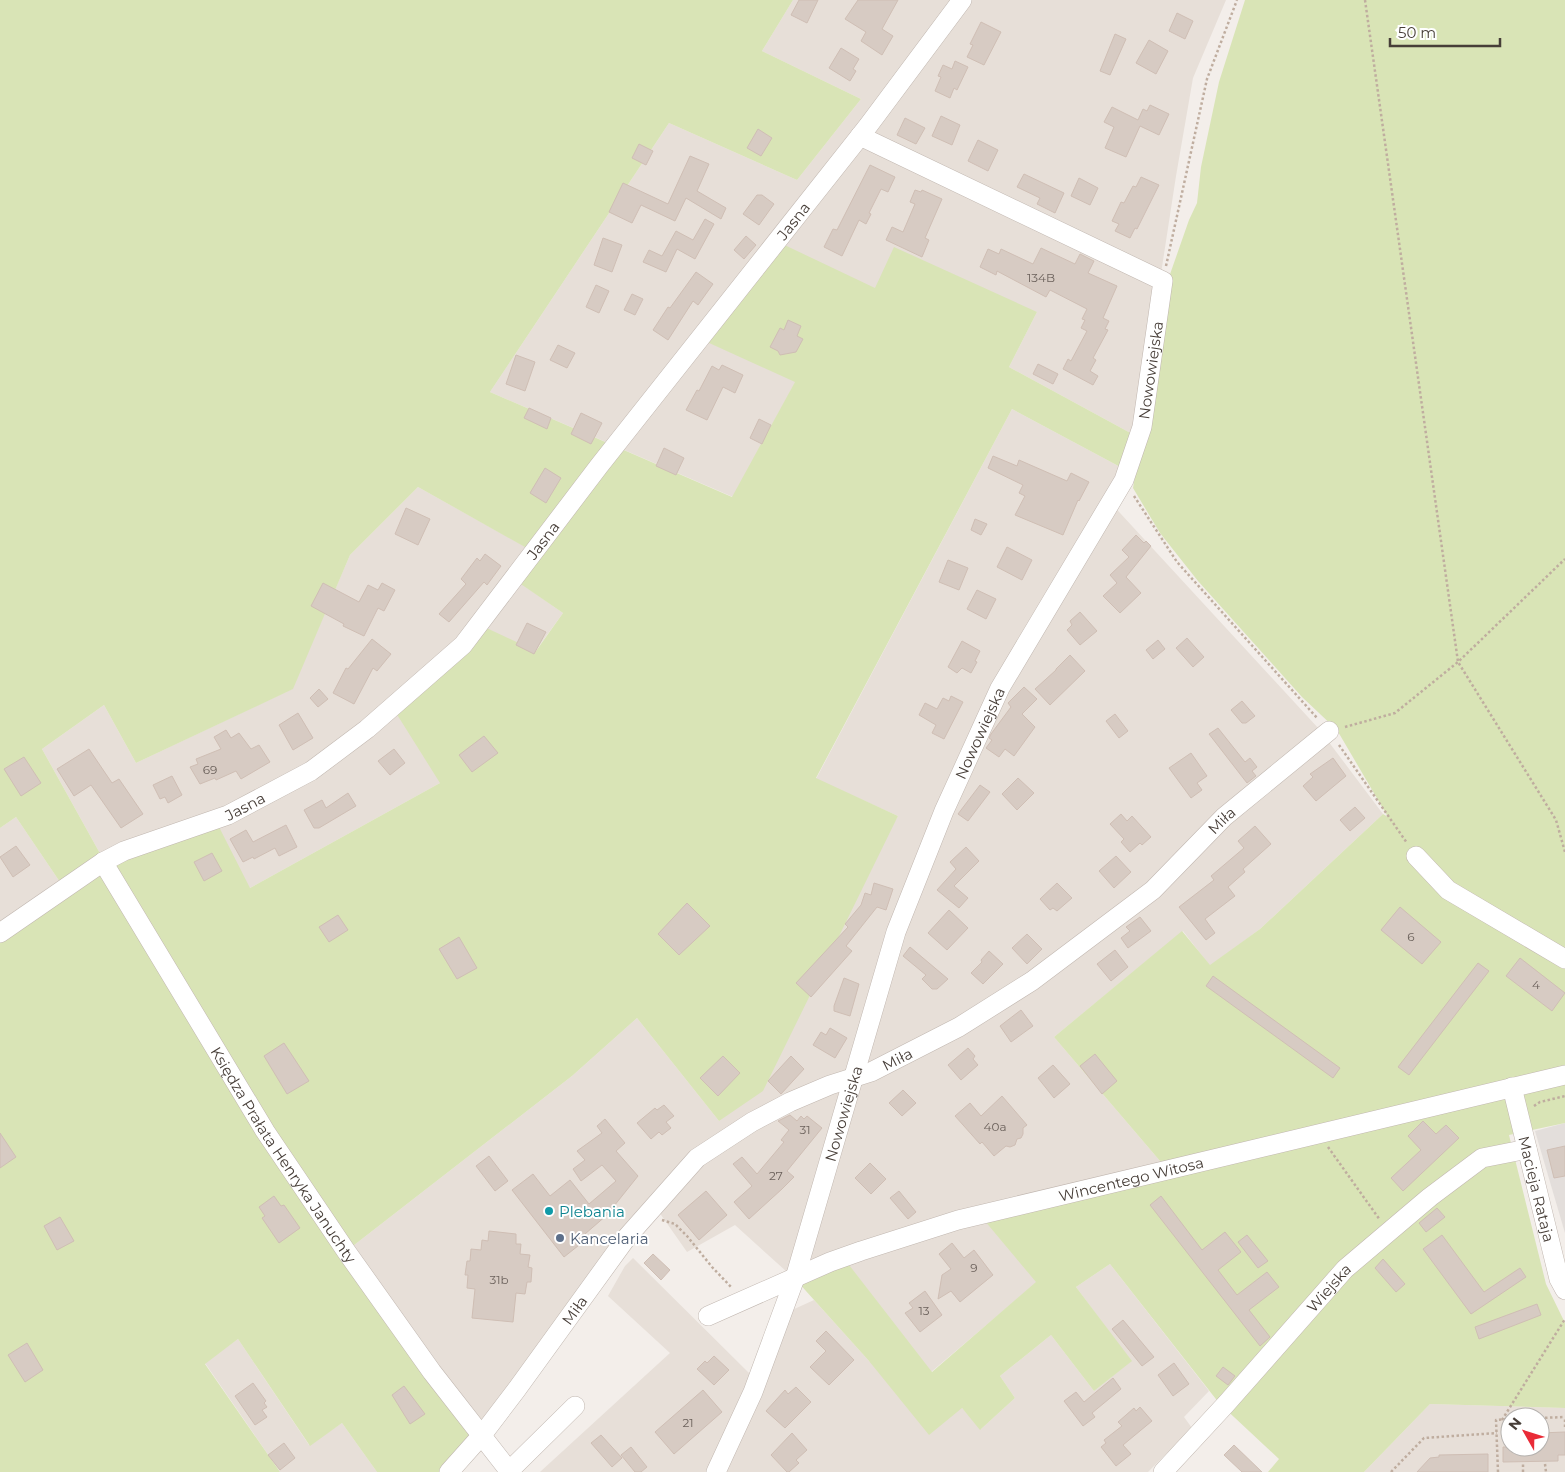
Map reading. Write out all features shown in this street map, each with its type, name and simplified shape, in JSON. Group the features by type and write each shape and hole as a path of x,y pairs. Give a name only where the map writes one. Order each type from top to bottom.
{"street":[{"name":"Jasna","path":"0,933 103,862 124,852 228,815 311,771 367,729 463,645 599,466 860,136 962,0"},
{"path":"860,136 1163,281"},
{"name":"Nowowiejska","path":"716,1472 752,1392 795,1278 896,932 948,802 1000,688 1124,480 1142,427 1163,281"},
{"name":"Miła","path":"449,1472 482,1435 628,1237 697,1158 752,1122 790,1102 871,1072 959,1027 1032,981 1153,890 1224,817 1329,731"},
{"path":"1416,856 1448,890 1565,959"},
{"name":"Księdza Prałata Henryka Januchty","path":"103,862 265,1131 346,1251 432,1372 482,1435"},
{"name":"Wincentego Witosa","path":"708,1316 861,1251 958,1220 1565,1075"},
{"name":"Macieja Rataja","path":"1512,1087 1559,1279 1565,1290"},
{"name":"Wiejska","path":"1163,1472 1226,1404 1345,1269 1430,1197 1482,1158 1527,1150"},
{"path":"482,1435 509,1472 575,1406"}],"path":[{"path":"1163,281 1207,79 1237,0"},
{"path":"1365,0 1458,662 1556,820 1565,852"},
{"path":"1124,480 1177,562 1329,731 1416,856"},
{"path":"1329,731 1395,713 1458,662 1565,560"},
{"path":"1540,1102 1565,1096"},
{"path":"647,1215 675,1224 712,1267 732,1288 746,1299"},
{"path":"1510,1407 1565,1319"},
{"path":"1550,1418 1565,1417 1565,1427"},
{"path":"1498,1472 1496,1420 1500,1420"},
{"path":"1391,1472 1424,1438 1496,1433"},
{"path":"1523,1464 1523,1472"},
{"path":"1546,1464 1546,1472"}],"shaded area":[{"path":"793,0 1226,0 1193,78 1136,436 1009,367 1037,312 875,288 697,337 796,381 733,497 490,392 669,123 797,180 861,99 762,51"},
{"path":"1012,409 1124,469 1109,501 1319,729 1383,814 1260,929 1210,966 1183,931 1054,1037 1166,1168 980,1214 1037,1282 931,1372 846,1262 797,1281 735,1225 687,1252 659,1212 488,1439 349,1249 572,1076 637,1018 719,1121 898,816 816,779"},
{"path":"418,487 533,551 513,578 563,613 440,783 250,888 102,857 42,749 104,705 136,763 292,689 350,555"},
{"path":"16,817 62,885 0,930 0,828"},
{"path":"1565,1123 1565,1233 1535,1131"},
{"path":"633,1258 751,1375 706,1472 540,1472 670,1353 608,1296 625,1266"},
{"path":"1110,1264 1209,1391 1184,1417 1192,1428 1148,1472 725,1472 790,1311 814,1300 869,1361 962,1408 981,1429 1015,1398 1000,1376 1051,1335 1094,1391 1131,1361 1076,1287"},
{"path":"238,1339 309,1445 342,1423 377,1472 280,1472 205,1363"},
{"path":"1430,1404 1531,1407 1500,1407 1500,1457 1550,1457 1550,1408 1565,1408 1565,1472 1364,1472"}],"green space":[{"path":"0,0 793,0 762,51 861,99 797,180 669,123 490,392 732,497 795,382 696,337 774,240 875,288 894,247 1037,312 1009,367 1136,436 1124,469 1012,409 816,778 898,816 763,1091 719,1121 637,1018 572,1076 349,1249 480,1427 441,1472 377,1472 342,1423 310,1446 238,1339 205,1364 280,1472 0,1472 0,938 129,852 217,823 250,888 440,783 391,705 478,624 536,651 563,613 512,578 532,551 418,487 350,555 293,689 136,763 104,705 42,749 102,857 62,885 16,817 0,828"},
{"path":"1245,0 1565,0 1565,1123 1509,1135 1546,1284 1565,1323 1565,1408 1430,1404 1364,1472 1268,1472 1279,1459 1219,1403 1110,1264 1076,1287 1132,1361 1094,1391 1051,1335 1000,1376 1015,1398 980,1430 962,1408 929,1435 869,1361 797,1281 846,1261 932,1372 1036,1282 979,1214 1166,1168 1054,1037 1182,931 1210,965 1260,929 1383,814 1388,817 1337,730 1302,697 1198,581 1160,533 1133,488 1168,280 1197,203 1201,167 1219,82"}],"building":[{"path":"799,0 818,0 807,23 791,15"},
{"path":"858,0 898,0 882,29 893,36 882,55 861,41 866,32 845,19"},
{"path":"1177,13 1193,21 1185,39 1169,31"},
{"path":"981,22 1001,32 984,65 967,57 973,45 970,44"},
{"path":"1115,34 1126,39 1110,75 1100,71"},
{"path":"1149,40 1168,51 1156,74 1136,63"},
{"path":"841,48 859,59 853,69 856,71 850,81 829,68"},
{"path":"955,61 968,67 957,90 954,88 950,98 935,91 941,77 938,76 943,65 952,69"},
{"path":"1150,105 1169,114 1159,135 1140,126 1126,157 1105,148 1114,127 1104,122 1112,107 1138,120 1143,109 1147,111"},
{"path":"941,116 960,125 952,145 932,136"},
{"path":"905,118 925,128 916,144 897,135"},
{"path":"758,129 772,138 761,156 747,148"},
{"path":"978,140 998,150 988,171 968,161"},
{"path":"639,144 653,151 646,165 632,158"},
{"path":"690,156 709,164 697,191 726,208 721,219 686,198 675,221 641,205 632,223 609,212 623,183 668,204"},
{"path":"870,165 895,177 888,192 881,189 869,213 871,214 866,224 859,220 842,256 824,247 833,229 837,230"},
{"path":"1024,174 1064,193 1055,213 1037,204 1040,198 1017,187"},
{"path":"1141,177 1159,185 1137,229 1135,228 1130,238 1115,231 1119,224 1112,221 1121,202 1124,203 1133,186 1136,187"},
{"path":"1079,178 1098,188 1090,205 1071,196"},
{"path":"915,190 921,192 922,190 942,199 925,238 929,240 922,257 886,240 892,227 903,232 915,204 910,202"},
{"path":"757,195 762,195 774,204 759,225 743,214"},
{"path":"705,219 714,224 695,259 677,249 666,272 643,262 649,250 662,256 676,231 693,240"},
{"path":"746,236 756,245 744,259 734,250"},
{"path":"603,238 622,245 612,272 594,265"},
{"path":"1041,248 1075,264 1080,254 1094,261 1088,273 1117,286 1103,318 1109,321 1105,329 1108,330 1093,358 1096,360 1090,371 1098,376 1093,385 1063,369 1068,359 1071,361 1087,331 1081,328 1085,320 1082,319 1087,309 1050,290 1046,297 997,271 996,275 980,267 988,249 999,254 1001,249 1033,264"},
{"path":"696,272 713,284 698,305 693,301 668,340 653,330 668,307 670,308"},
{"path":"596,285 609,291 599,313 586,307"},
{"path":"632,294 643,299 635,315 624,310"},
{"path":"788,320 801,326 797,336 803,339 796,352 780,355 778,351 770,347 780,328 784,330"},
{"path":"558,345 575,353 567,368 550,360"},
{"path":"516,355 535,362 525,391 506,384"},
{"path":"1038,364 1058,374 1053,384 1033,374"},
{"path":"722,365 743,375 735,393 723,387 707,420 686,410 697,390 699,391 712,366 719,370"},
{"path":"529,408 551,418 547,429 524,418"},
{"path":"581,413 602,423 591,444 571,434"},
{"path":"759,419 771,425 762,444 750,438"},
{"path":"664,448 684,458 676,475 656,466"},
{"path":"993,456 1017,466 1019,460 1067,481 1071,473 1089,482 1078,500 1063,535 1015,515 1025,496 1019,493 1023,485 988,468"},
{"path":"545,468 561,478 546,503 530,493"},
{"path":"406,508 430,519 418,545 395,534"},
{"path":"975,519 987,524 981,535 971,530"},
{"path":"1136,535 1144,543 1146,541 1151,546 1126,577 1141,593 1120,613 1103,596 1117,583 1110,575 1129,557 1122,550"},
{"path":"1007,547 1032,560 1022,580 997,567"},
{"path":"485,554 501,566 487,585 484,582 449,622 439,614 466,584 461,579 477,558 480,561"},
{"path":"948,560 968,568 959,590 939,582"},
{"path":"323,583 359,602 368,585 378,590 382,583 395,590 384,611 378,608 364,636 343,626 344,624 311,606"},
{"path":"977,590 996,599 986,619 967,609"},
{"path":"1080,612 1097,631 1080,645 1067,630 1072,625 1070,621"},
{"path":"527,623 546,632 534,654 516,645"},
{"path":"1187,638 1204,657 1193,667 1176,648"},
{"path":"372,639 391,654 377,671 373,668 354,704 333,693 346,668 348,669"},
{"path":"1158,640 1165,649 1153,659 1146,650"},
{"path":"962,641 980,651 971,673 962,668 957,673 948,667"},
{"path":"1070,655 1085,671 1050,705 1035,689"},
{"path":"1024,687 1037,699 1022,714 1035,727 1014,756 1005,749 999,757 986,748 992,740 989,738 1011,707 1008,703"},
{"path":"319,689 328,699 318,707 310,698"},
{"path":"951,696 963,702 944,739 932,733 936,725 919,715 925,703 937,709 943,698 949,701"},
{"path":"1242,701 1255,716 1246,723 1242,723 1231,710"},
{"path":"298,713 313,738 293,750 279,725"},
{"path":"1115,714 1128,731 1119,738 1106,721"},
{"path":"1218,728 1245,762 1250,758 1257,767 1252,771 1256,776 1247,783 1209,734"},
{"path":"226,730 231,738 239,733 251,749 259,745 270,762 241,779 236,771 216,780 215,778 200,784 190,767 198,764 196,759 221,749 214,737"},
{"path":"484,736 498,753 472,772 459,755"},
{"path":"89,749 112,783 119,779 143,814 121,828 91,785 74,796 57,769"},
{"path":"394,749 405,763 390,775 378,761"},
{"path":"1191,753 1207,776 1197,783 1202,790 1191,798 1169,768"},
{"path":"24,757 41,783 21,796 4,769"},
{"path":"1333,758 1346,776 1316,801 1303,786 1313,777 1310,774"},
{"path":"172,776 182,795 168,803 165,797 160,799 153,785"},
{"path":"1018,778 1034,793 1017,810 1002,794"},
{"path":"980,785 990,792 968,821 958,814"},
{"path":"348,793 356,806 319,828 314,828 304,810 322,800 326,808"},
{"path":"1355,807 1365,818 1350,831 1340,820"},
{"path":"1121,814 1127,821 1132,816 1151,837 1142,845 1140,843 1130,852 1121,842 1124,839 1110,824"},
{"path":"286,825 297,847 279,856 275,848 254,859 253,857 243,862 230,839 246,830 253,842"},
{"path":"1255,826 1271,844 1243,869 1245,872 1228,887 1235,896 1205,919 1215,933 1206,940 1179,907 1214,880 1211,876 1244,848 1238,841"},
{"path":"16,846 30,865 13,877 0,857"},
{"path":"966,847 979,861 954,886 968,898 959,908 937,890 956,869 950,862"},
{"path":"212,853 222,871 204,881 194,862"},
{"path":"1116,856 1131,872 1114,888 1099,871"},
{"path":"874,883 893,889 886,910 877,907 846,946 852,951 811,997 796,983 848,927 845,924 861,905 865,893 871,895"},
{"path":"1057,883 1072,898 1057,911 1053,908 1050,910 1040,899"},
{"path":"687,903 710,926 679,955 658,934"},
{"path":"1400,907 1441,942 1422,964 1381,930"},
{"path":"949,910 968,928 947,950 928,933"},
{"path":"338,915 348,930 329,942 319,927"},
{"path":"1140,917 1151,931 1128,948 1121,938 1130,931 1126,927"},
{"path":"1027,934 1042,949 1027,964 1012,948"},
{"path":"459,937 477,968 457,979 439,949"},
{"path":"910,947 948,979 937,989 932,989 922,979 926,975 903,956"},
{"path":"1115,950 1128,967 1111,981 1097,964"},
{"path":"989,951 1003,964 983,984 971,973 982,962 981,960"},
{"path":"1520,958 1565,993 1552,1011 1506,976"},
{"path":"1478,963 1489,971 1409,1075 1398,1067"},
{"path":"1213,976 1340,1068 1333,1078 1206,986"},
{"path":"844,978 859,984 850,1016 834,1011"},
{"path":"1021,1010 1033,1026 1011,1042 1000,1026"},
{"path":"830,1028 847,1038 835,1058 813,1045 821,1032 826,1035"},
{"path":"284,1043 309,1081 287,1094 264,1056"},
{"path":"968,1048 975,1056 973,1059 978,1065 961,1080 948,1065"},
{"path":"1095,1054 1117,1081 1102,1094 1080,1066"},
{"path":"723,1056 740,1073 718,1096 700,1078"},
{"path":"791,1056 804,1069 781,1094 768,1081"},
{"path":"1053,1065 1070,1084 1054,1098 1038,1078"},
{"path":"903,1090 916,1103 902,1116 889,1103"},
{"path":"1002,1096 1027,1125 1023,1128 1023,1134 1021,1138 1017,1139 1015,1145 1006,1146 994,1156 982,1142 980,1144 955,1116 970,1103 981,1116"},
{"path":"664,1105 674,1116 666,1122 671,1128 662,1135 659,1132 651,1139 637,1123 655,1108 657,1110"},
{"path":"790,1115 797,1121 801,1116 804,1119 807,1116 822,1128 787,1171 794,1177 749,1219 734,1202 752,1186 733,1164 742,1157 757,1174 784,1142 781,1140 789,1130 778,1121"},
{"path":"605,1119 625,1143 616,1151 638,1176 614,1206 615,1208 585,1234 588,1238 564,1257 512,1190 533,1174 550,1196 570,1180 589,1204 616,1181 602,1165 581,1181 573,1169 585,1160 577,1151 602,1133 597,1126"},
{"path":"1423,1121 1436,1134 1446,1125 1459,1138 1403,1191 1391,1178 1421,1150 1408,1136"},
{"path":"0,1133 16,1157 0,1168"},
{"path":"1565,1146 1565,1176 1554,1178 1547,1150"},
{"path":"489,1156 508,1181 495,1191 476,1166"},
{"path":"870,1163 886,1179 871,1194 855,1178"},
{"path":"706,1191 727,1215 699,1240 678,1215"},
{"path":"899,1191 916,1212 908,1219 890,1198"},
{"path":"274,1196 281,1206 284,1205 300,1228 279,1243 262,1218 265,1216 259,1207"},
{"path":"1161,1196 1202,1250 1225,1232 1241,1252 1218,1270 1237,1295 1267,1272 1279,1287 1249,1310 1270,1337 1260,1346 1150,1205"},
{"path":"1437,1208 1445,1217 1426,1232 1419,1223"},
{"path":"60,1217 74,1241 57,1250 44,1226"},
{"path":"489,1231 516,1234 516,1244 521,1244 520,1254 530,1255 528,1267 532,1268 531,1282 527,1282 525,1294 516,1293 513,1322 472,1318 475,1289 467,1288 468,1275 465,1275 467,1261 470,1261 471,1249 481,1250 482,1240 488,1241"},
{"path":"1247,1235 1268,1261 1258,1268 1238,1242"},
{"path":"1442,1235 1484,1292 1520,1268 1526,1277 1471,1314 1423,1249"},
{"path":"952,1243 964,1258 974,1250 993,1275 960,1302 951,1291 938,1299 942,1275 951,1269 939,1254"},
{"path":"653,1254 670,1270 661,1280 644,1263"},
{"path":"1383,1259 1405,1284 1396,1292 1375,1268"},
{"path":"925,1291 942,1315 920,1332 905,1313 913,1308 909,1303"},
{"path":"1537,1304 1541,1315 1479,1339 1475,1327"},
{"path":"1123,1320 1154,1357 1142,1366 1112,1329"},
{"path":"826,1331 854,1360 829,1385 810,1367 826,1351 816,1341"},
{"path":"27,1343 43,1370 25,1382 8,1355"},
{"path":"714,1356 729,1370 714,1385 697,1369"},
{"path":"1174,1363 1189,1384 1173,1396 1158,1375"},
{"path":"1223,1367 1235,1376 1228,1385 1216,1376"},
{"path":"1113,1378 1121,1389 1092,1413 1095,1417 1083,1426 1064,1401 1076,1392 1084,1402"},
{"path":"253,1383 266,1401 264,1403 267,1407 262,1410 267,1417 255,1425 235,1396"},
{"path":"404,1386 425,1414 410,1424 392,1395"},
{"path":"796,1387 811,1402 785,1428 766,1411 785,1390 788,1394"},
{"path":"703,1390 722,1412 674,1454 655,1432"},
{"path":"1140,1407 1152,1421 1123,1445 1131,1454 1116,1466 1101,1447 1106,1443 1104,1440 1122,1426 1118,1422 1134,1408 1136,1411"},
{"path":"1565,1432 1565,1455 1558,1455 1558,1461 1503,1462 1503,1457 1550,1457 1550,1433"},
{"path":"792,1433 807,1450 796,1460 799,1463 787,1472 771,1455"},
{"path":"601,1435 622,1458 612,1467 591,1443"},
{"path":"284,1443 295,1458 280,1470 268,1455"},
{"path":"1234,1445 1262,1472 1242,1472 1224,1455"},
{"path":"631,1447 647,1467 641,1472 635,1472 621,1455"},
{"path":"1488,1454 1488,1472 1417,1472 1430,1458 1439,1457 1439,1455"}],"place":[{"name":"Plebania","path":"549,1211"},
{"name":"Kancelaria","path":"560,1238"}]}
